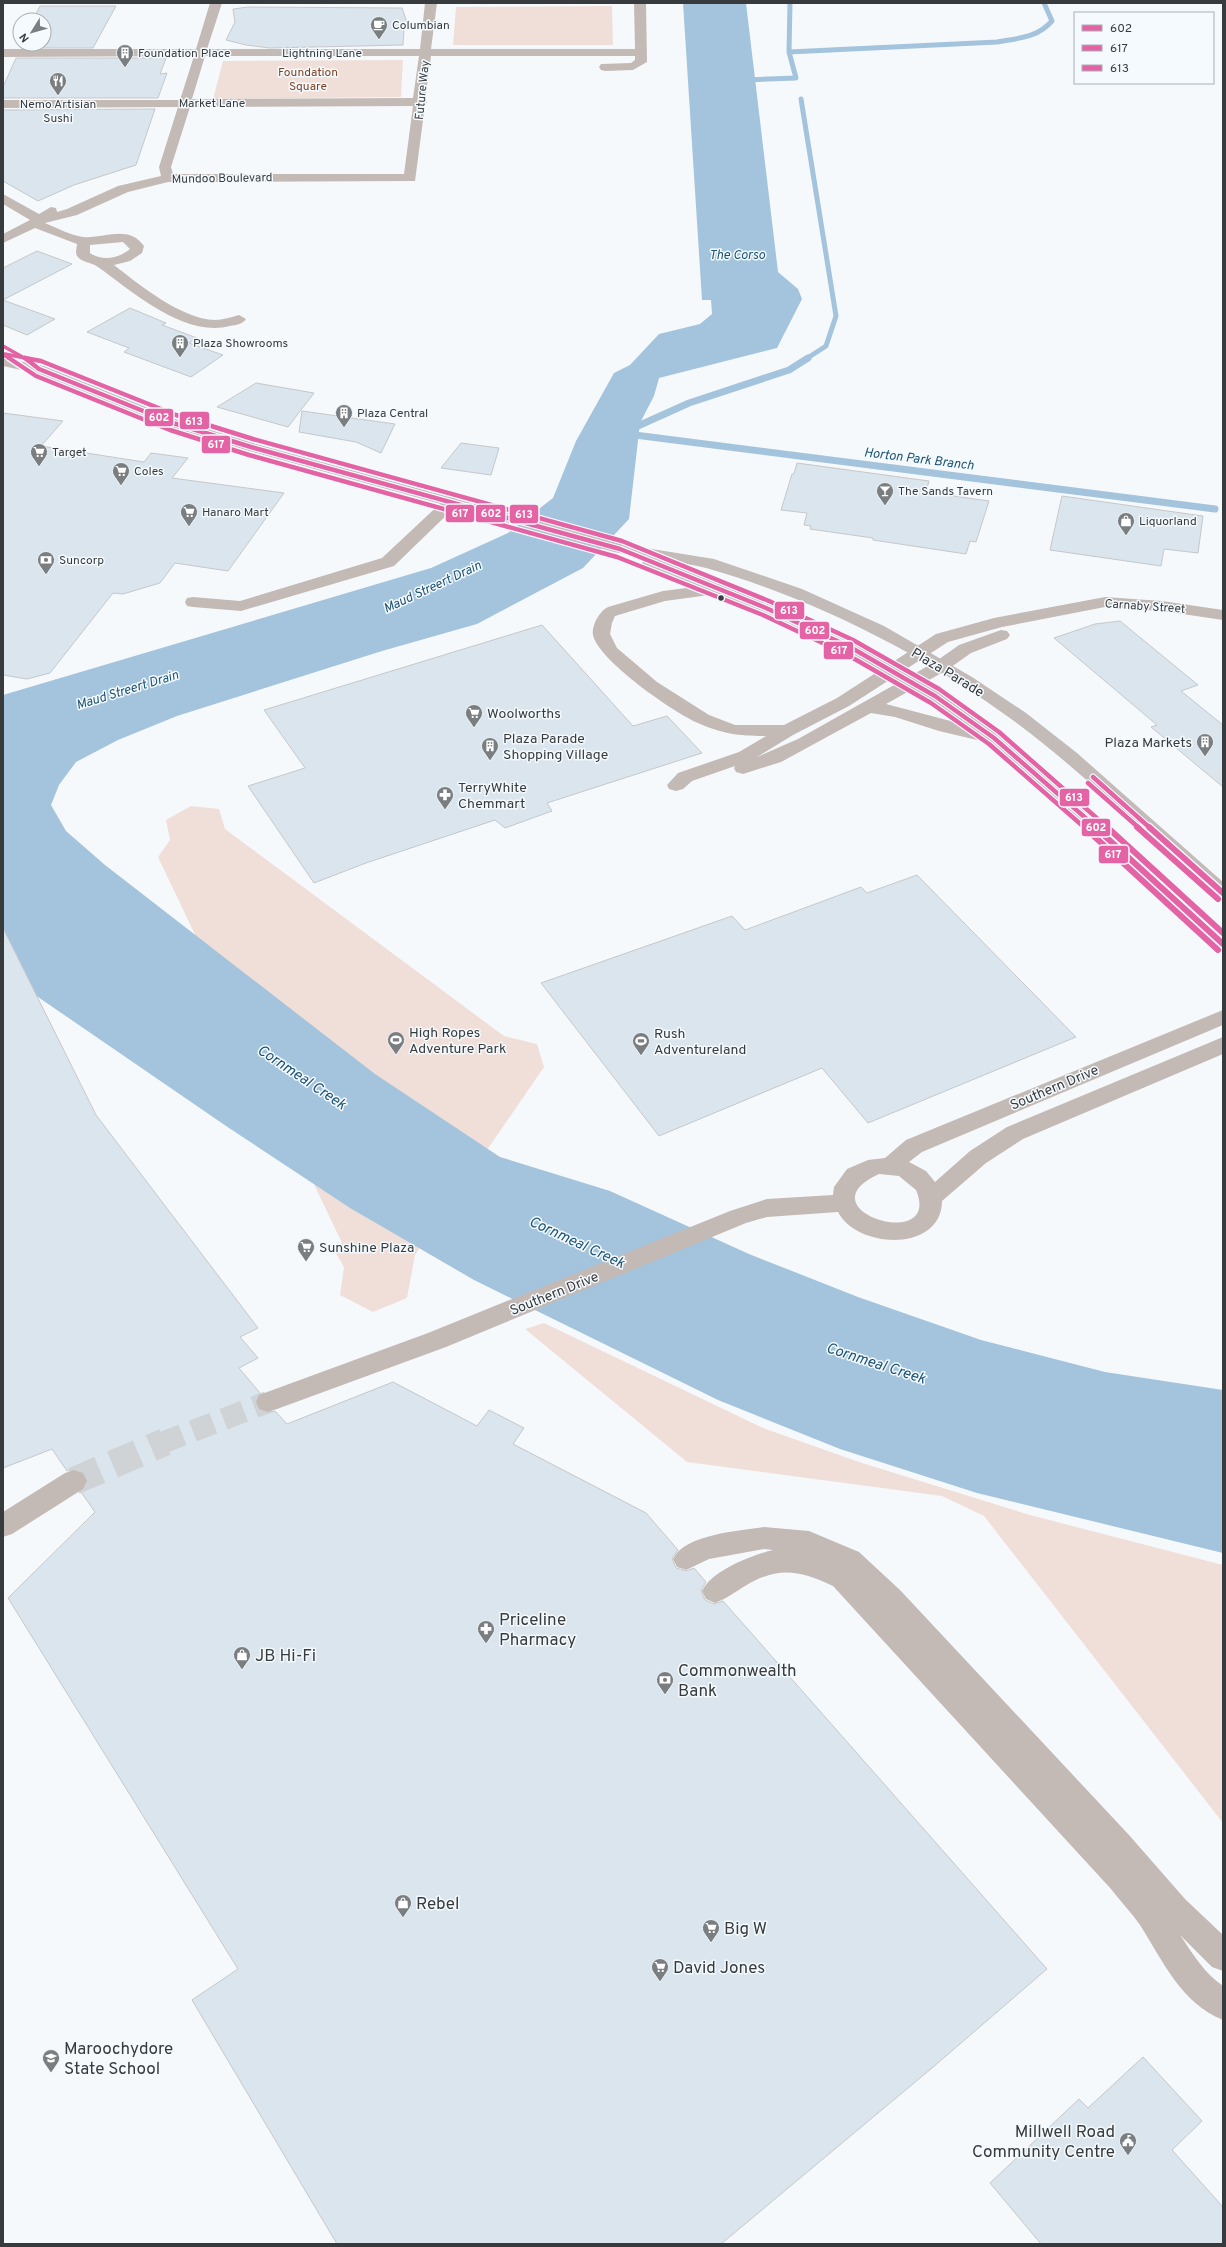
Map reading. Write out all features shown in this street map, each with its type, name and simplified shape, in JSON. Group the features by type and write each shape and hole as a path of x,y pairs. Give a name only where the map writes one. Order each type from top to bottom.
{"main road":[{"name":"Plaza Parade","path":"3,346 20,354 39,369"},
{"name":"Plaza Parade","path":"3,362 39,369 173,423 214,436 620,549 708,563 796,594 878,630 941,666 1020,717 1070,757 1223,893"},
{"name":"Plaza Parade","path":"620,549 820,633 893,670 913,682 994,738 1055,790 1223,944"}],"street":[{"path":"166,175 185,103 216,3"},
{"name":"Future Way","path":"411,173 421,102 431,3"},
{"path":"605,67 633,66 641,62 640,4"},
{"name":"Lightning Lane","path":"3,53 642,52"},
{"name":"Market Lane","path":"3,104 421,102"},
{"name":"Mundoo Boulevard","path":"3,239 37,221 72,212 123,189 166,175 206,177 411,173"},
{"path":"3,198 37,221 84,241 123,238 130,240 137,246 137,250 127,258 101,262"},
{"path":"84,241 82,246 83,254 93,260 101,262 148,295 188,318 213,324 228,323 239,319"},
{"path":"193,602 241,606 388,562 451,502"},
{"path":"718,589 663,596 614,611 609,614 603,624 602,634 605,642 610,651 651,686 703,719 733,730 786,731"},
{"name":"Carnaby Street","path":"1044,615 965,650 941,666 870,707 774,758 689,786 676,785 685,777 746,756 786,731 843,702 920,654 942,638 1000,622 1044,615 1079,605 1105,602 1162,606 1223,614"},
{"path":"870,707 898,712 945,727 994,738"},
{"name":"Southern Drive","path":"890,1166 914,1146 1223,1017"},
{"name":"Southern Drive","path":"932,1197 978,1157 1015,1133 1223,1045"},
{"path":"876,1166 890,1166 902,1168 922,1180 932,1197 931,1208 926,1219 916,1227 903,1232 888,1233 873,1230 860,1223 849,1214 844,1203 843,1193 846,1183 853,1175 876,1166"},
{"name":"Southern Drive","path":"268,1402 437,1340 724,1223 767,1208 844,1203"},
{"path":"3,1526 74,1482"},
{"path":"686,1559 704,1549 764,1538 809,1542 850,1560 891,1598 1111,1852 1188,1974 1201,1989 1223,2005"},
{"path":"715,1591 756,1566 778,1560 800,1560 822,1567 842,1578 1111,1852 1175,1909 1223,1956"}],"green space":[{"path":"612,6 613,45 453,45 456,7"},
{"name":"Foundation Square","path":"403,60 401,97 213,99 223,61"},
{"name":"High Ropes Adventure Park","path":"191,806 219,809 225,829 504,1036 537,1044 544,1067 415,1255 407,1298 373,1312 340,1295 344,1267 332,1247 342,1243 158,857 170,840 166,820"},
{"path":"544,1323 763,1428 859,1462 1030,1515 1223,1565 1223,1823 984,1516 942,1496 687,1462 525,1329"}],"water":[{"path":"683,3 746,3 778,272 798,289 802,299 777,348 659,378 654,396 640,423 629,519 583,568 477,624 382,651 177,716 118,740 76,762 59,785 51,805 66,831 105,865 375,1074 500,1157 610,1191 749,1254 858,1297 981,1340 1105,1372 1223,1390 1223,1553 977,1493 840,1449 718,1400 474,1280 350,1208 229,1128 3,973 3,695 431,568 508,533 553,498 576,441 614,373 630,365 659,334 700,324 712,314 711,300 702,300"}],"building":[{"path":"40,6 116,6 93,48 52,48 52,12 37,12"},
{"path":"248,7 402,8 407,22 404,28 403,45 269,48 246,45 226,40 235,22 233,9"},
{"path":"16,58 166,58 160,74 167,73 158,98 3,98 3,87"},
{"path":"155,109 136,165 74,185 38,201 3,181 3,110"},
{"path":"37,251 72,264 3,300 3,268"},
{"path":"3,300 55,319 27,335 3,325"},
{"name":"Plaza Showrooms","path":"130,308 166,323 162,325 197,338 189,343 223,355 191,377 124,352 129,348 87,332"},
{"path":"256,383 314,393 288,427 217,407"},
{"path":"302,411 395,424 381,453 356,442 299,432"},
{"path":"3,413 63,421 41,446 144,462 151,453 188,458 172,478 284,493 228,571 175,563 160,583 123,594 113,593 50,673 27,679 3,675"},
{"path":"461,443 499,448 491,475 441,468"},
{"name":"The Sands Tavern","path":"797,463 929,481 926,492 989,501 976,542 970,541 966,554 810,529 811,526 804,525 807,513 781,510"},
{"name":"Liquorland","path":"1062,496 1203,516 1198,553 1164,549 1161,566 1050,550"},
{"path":"1120,621 1198,685 1181,691 1223,725 1223,787 1151,727 1157,725 1054,638 1095,624"},
{"name":"Plaza Parade Shopping Village","path":"542,625 633,726 667,716 702,753 547,803 552,811 505,828 495,820 366,863 314,883 248,786 305,768 264,710"},
{"path":"917,875 1076,1037 868,1123 822,1068 659,1136 541,983 732,916 745,930 861,887 867,893"},
{"path":"3,928 96,1115 258,1328 240,1337 258,1358 239,1368 260,1393 255,1401 258,1410 268,1413 275,1411 287,1424 393,1382 477,1426 489,1410 524,1428 513,1444 646,1513 678,1550 672,1558 676,1568 686,1571 694,1568 706,1582 701,1590 705,1600 714,1604 723,1601 1047,1969 932,2068 721,2244 337,2244 192,2000 238,1969 8,1598 95,1512 81,1492 88,1482 84,1472 74,1469 67,1471 52,1449 3,1468"},
{"name":"Millwell Road Community Centre","path":"1143,2057 1202,2121 1172,2150 1223,2207 1223,2244 1041,2244 990,2183 1079,2099 1088,2108"}],"waterway":[{"path":"789,52 790,3"},
{"path":"789,52 997,42 1020,38 1040,31 1052,21 1044,3"},
{"path":"744,80 796,78 789,52"},
{"path":"801,99 836,316 826,346 806,359"},
{"path":"629,430 689,403 789,370 808,358"},
{"name":"Horton Park Branch","path":"627,434 1215,509"}],"tunnel":[{"path":"162,1443 268,1402"},
{"path":"74,1481 165,1442"}],"transit line":[{"name":"602","path":"3,346 20,354 39,369 173,423 251,447 620,549 766,608 850,647 935,696 994,738 1055,790 1223,944"},
{"name":"613","path":"5,354 41,361 176,415 253,439 622,541 769,601 853,640 939,689 999,732 1060,784 1223,933"},
{"name":"617","path":"3,355 16,361 36,376 170,430 249,455 617,557 763,615 846,654 931,703 989,744 1050,796 1218,950"},
{"name":"602","path":"1093,777 1223,893"},
{"name":"617","path":"1088,783 1218,899"}],"place":[{"name":"Columbian","path":"379,40"},
{"name":"Foundation Place","path":"125,68"},
{"name":"Nemo Artisian Sushi","path":"58,96"},
{"name":"Plaza Showrooms","path":"180,358"},
{"name":"Plaza Central","path":"344,428"},
{"name":"Target","path":"39,467"},
{"name":"Coles","path":"121,486"},
{"name":"The Sands Tavern","path":"885,506"},
{"name":"Hanaro Mart","path":"189,527"},
{"name":"Liquorland","path":"1126,536"},
{"name":"Suncorp","path":"46,575"},
{"name":"Woolworths","path":"474,728"},
{"name":"Plaza Markets","path":"1205,757"},
{"name":"Plaza Parade Shopping Village","path":"490,761"},
{"name":"TerryWhite Chemmart","path":"445,810"},
{"name":"High Ropes Adventure Park","path":"396,1055"},
{"name":"Rush Adventureland","path":"641,1056"},
{"name":"Sunshine Plaza","path":"306,1262"},
{"name":"Priceline Pharmacy","path":"486,1644"},
{"name":"JB Hi-Fi","path":"242,1670"},
{"name":"Commonwealth Bank","path":"665,1695"},
{"name":"Rebel","path":"403,1918"},
{"name":"Big W","path":"711,1943"},
{"name":"David Jones","path":"660,1982"},
{"name":"Maroochydore State School","path":"51,2073"},
{"name":"Millwell Road Community Centre","path":"1128,2156"}],"water label":[{"name":"The Corso","path":"737,254"},
{"name":"Maud Streert Drain","path":"432,586"},
{"name":"Maud Streert Drain","path":"127,689"},
{"name":"Cornmeal Creek","path":"302,1077"},
{"name":"Cornmeal Creek","path":"577,1242"},
{"name":"Cornmeal Creek","path":"876,1363"}]}
